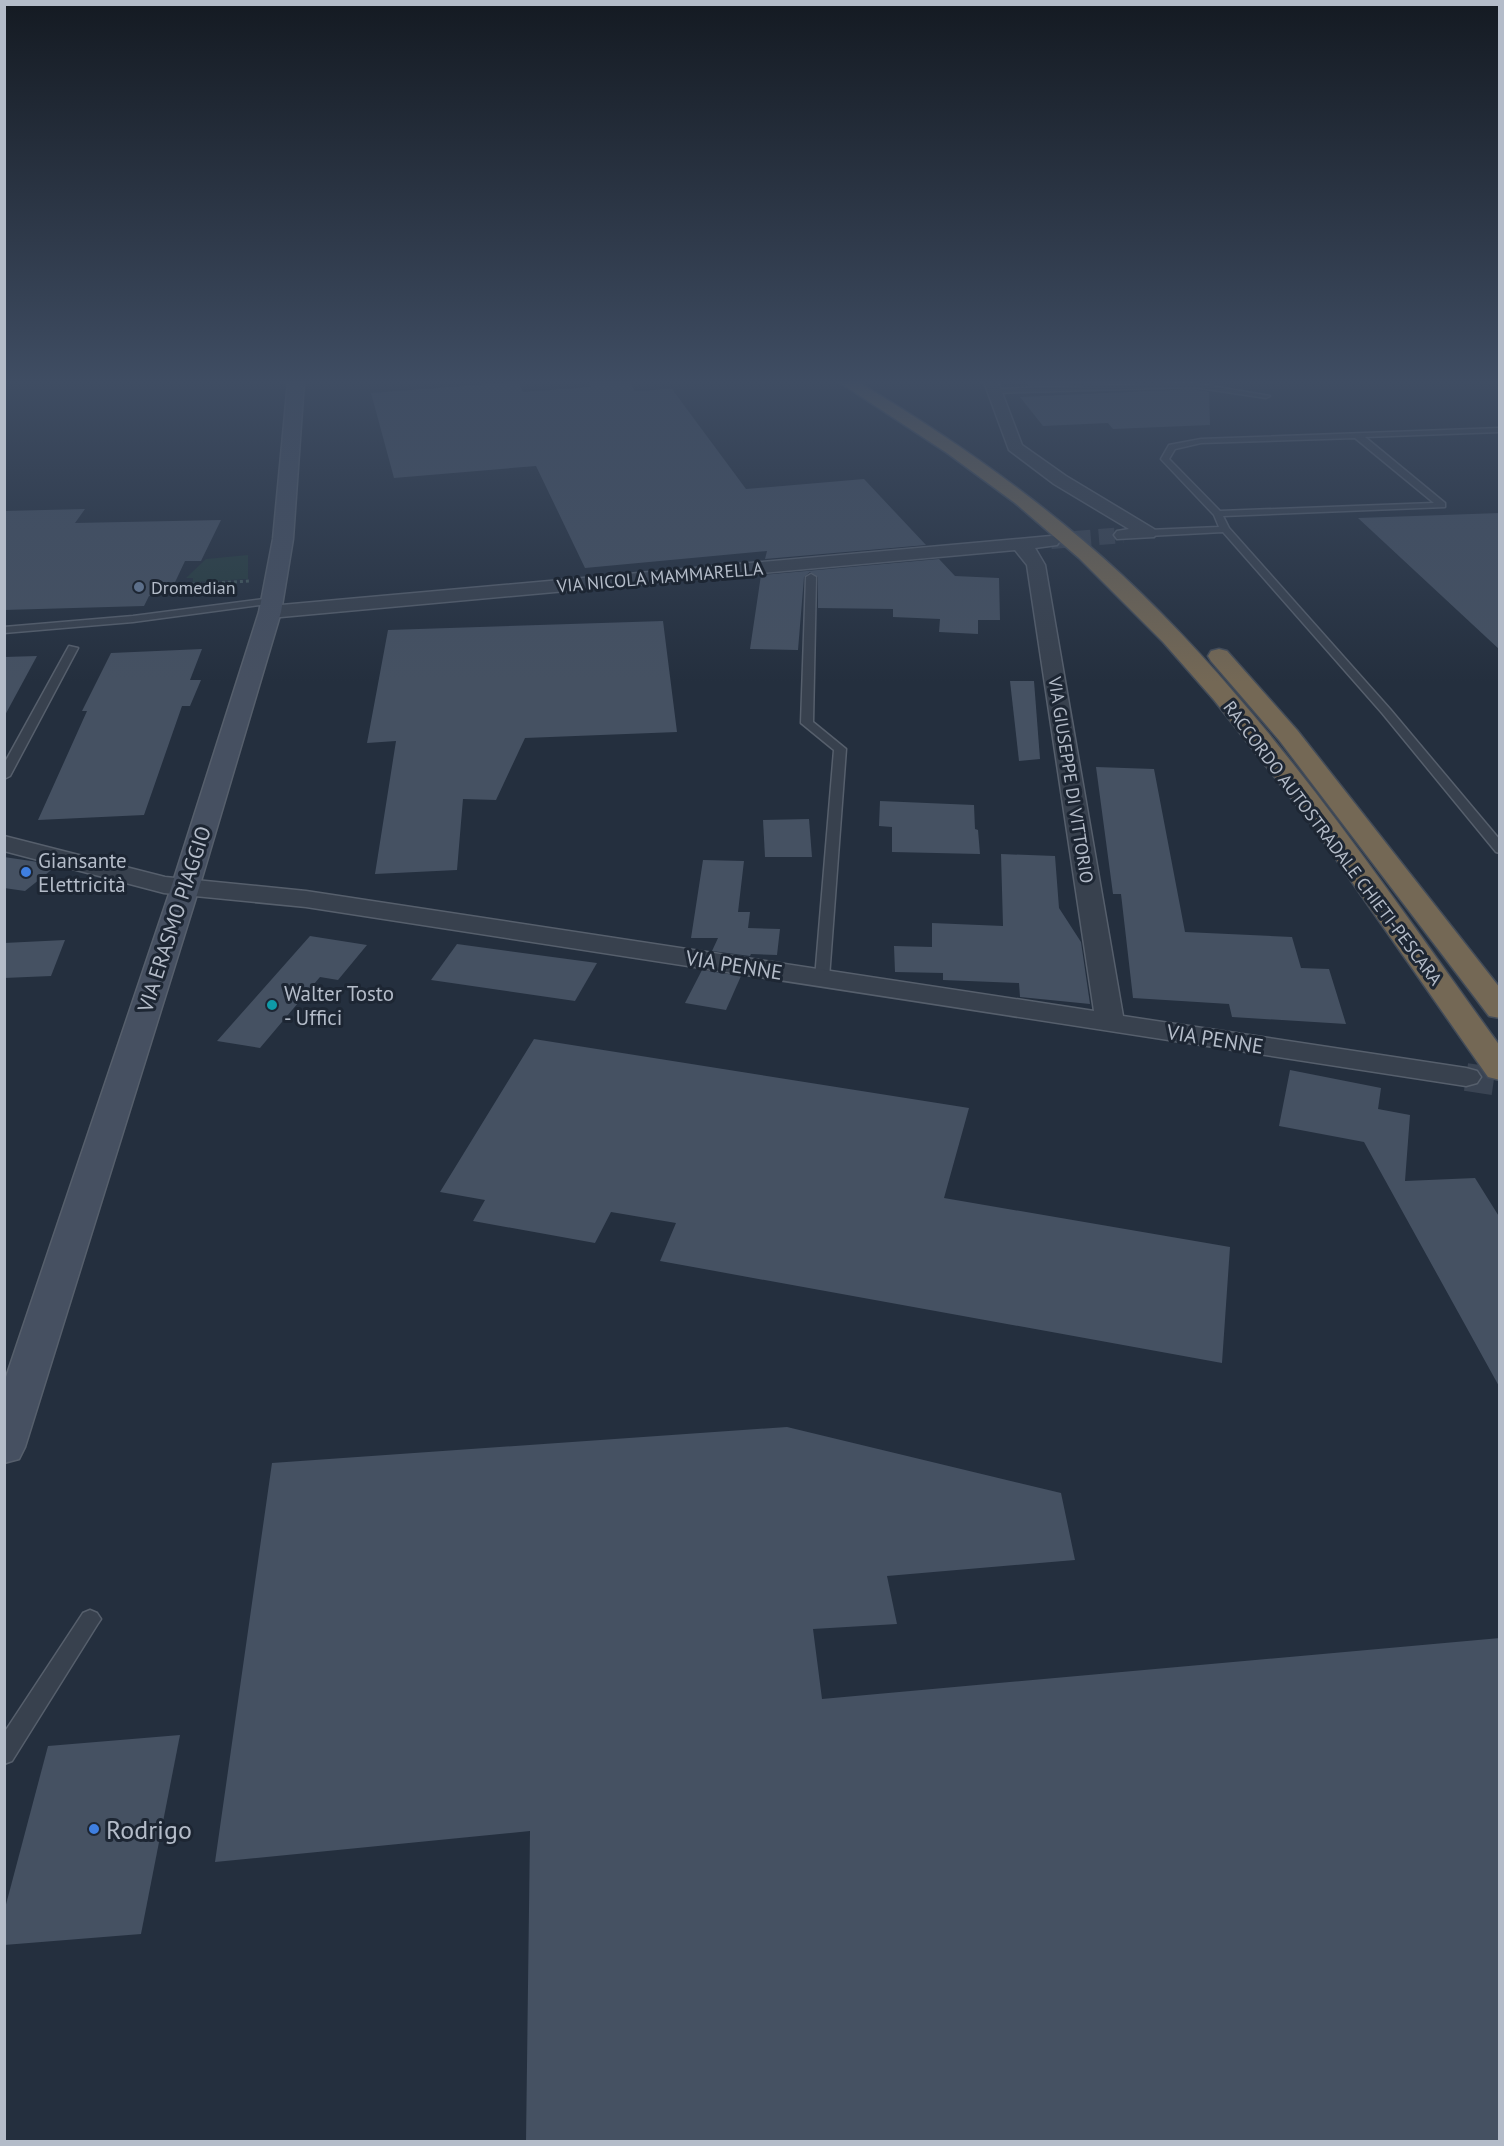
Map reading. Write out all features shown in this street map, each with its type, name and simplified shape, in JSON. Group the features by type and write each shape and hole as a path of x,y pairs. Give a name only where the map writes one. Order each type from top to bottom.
{"highway":[{"name":"RACCORDO AUTOSTRADALE CHIETI-PESCARA","path":"998,482 1116,581 1176,643 1259,739 1500,1070"},
{"name":"RACCORDO AUTOSTRADALE CHIETI-PESCARA","path":"1024,482 1137,575 1178,615 1288,735 1500,1009"}],"street":[{"name":"VIA ERASMO PIAGGIO","path":"4,1447 185,888 273,598 283,539 288,482"},
{"path":"1064,482 1148,533"},
{"path":"1123,535 1148,533"},
{"name":"VIA NICOLA MAMMARELLA","path":"273,598 1051,541"},
{"name":"VIA GIUSEPPE DI VITTORIO","path":"1019,544 1030,553 1036,565 1110,1023"},
{"name":"VIA PENNE","path":"4,843 165,885 306,899 1466,1077"}],"lane":[{"path":"1187,482 1218,514 1225,528 1386,711 1500,849"},
{"path":"1218,514 1442,505 1414,482"},
{"path":"1148,533 1225,528"},
{"path":"811,577 807,723 840,749 822,978"},
{"path":"4,630 133,619 273,598"},
{"path":"4,776 73,648"},
{"path":"4,1754 90,1619"}],"path":[{"path":"174,585 273,598"}],"green space":[{"path":"248,555 248,579 193,582 193,578 186,578 206,559"}],"building":[{"path":"544,482 741,482 746,489 827,482 867,482 926,545 765,559 767,551 585,568"},
{"path":"85,509 75,523 221,520 201,561 185,561 169,595 149,596 144,606 4,610 4,511"},
{"path":"1500,513 1500,650 1358,518"},
{"path":"939,559 955,576 999,578 1000,620 978,620 978,634 939,632 940,619 893,617 893,609 818,608 818,577 810,572 804,577 798,650 750,649 761,575"},
{"path":"663,621 677,732 525,738 496,800 463,799 457,870 375,874 396,741 367,743 388,630"},
{"path":"202,649 190,680 201,680 190,706 182,706 144,815 38,820 87,711 82,711 111,653"},
{"path":"37,656 4,717 4,657"},
{"path":"1010,681 1034,681 1040,759 1019,761"},
{"path":"1096,767 1154,769 1185,932 1292,937 1301,968 1329,969 1346,1024 1232,1017 1229,1004 1133,998 1121,894 1113,894"},
{"path":"880,801 974,805 975,829 978,830 980,854 892,852 892,827 879,826"},
{"path":"809,819 812,857 765,857 763,820"},
{"path":"1001,854 1055,856 1059,908 1081,942 1090,1004 1020,997 1019,983 943,980 943,973 895,972 894,946 932,947 932,923 1003,926"},
{"path":"4,857 55,867 25,891 4,888"},
{"path":"703,860 744,861 738,912 750,912 748,928 780,929 777,955 751,954 750,956 712,951 718,938 691,938"},
{"name":"Walter Tosto - Uffici","path":"310,936 367,945 338,980 320,977 260,1048 217,1041"},
{"path":"65,940 51,976 4,978 4,943"},
{"path":"457,944 597,963 575,1001 431,980"},
{"path":"702,970 741,976 726,1010 685,1003"},
{"path":"534,1039 969,1108 944,1198 1230,1247 1222,1363 660,1261 676,1223 611,1212 595,1243 473,1221 485,1200 440,1192"},
{"path":"1290,1070 1381,1088 1378,1109 1410,1115 1405,1181 1475,1178 1500,1218 1500,1388 1364,1142 1279,1126"},
{"path":"787,1427 1061,1493 1075,1560 887,1576 897,1624 813,1629 822,1699 1500,1638 1500,2142 526,2142 530,1831 215,1862 272,1463"},
{"name":"Rodrigo","path":"180,1735 141,1934 4,1945 4,1912 48,1746"}],"tunnel":[{"path":"1051,541 1123,535"},
{"path":"1466,1077 1500,1082"}],"place":[{"name":"Dromedian","path":"139,587"},
{"name":"Giansante Elettricità","path":"26,872"},
{"name":"Walter Tosto - Uffici","path":"272,1005"},
{"name":"Rodrigo","path":"94,1829"}]}
